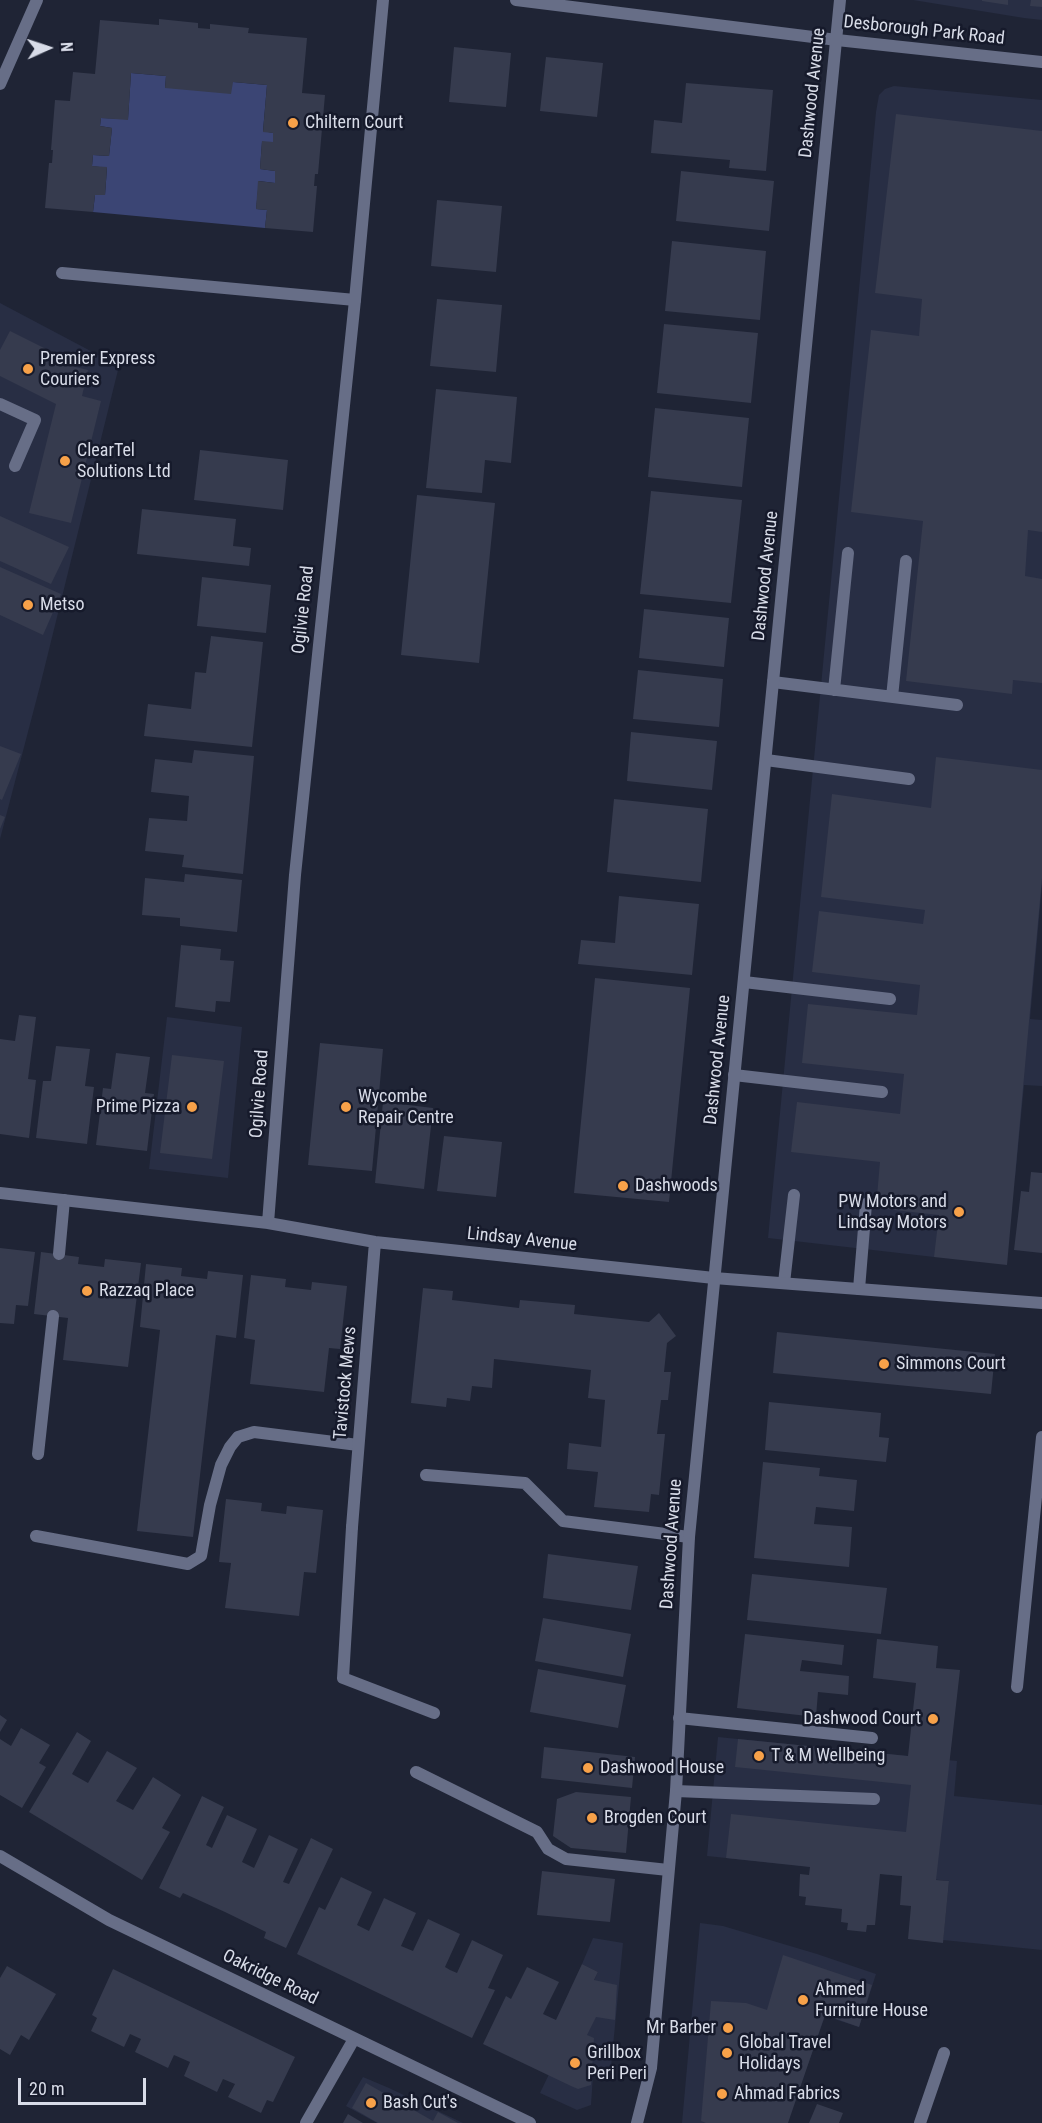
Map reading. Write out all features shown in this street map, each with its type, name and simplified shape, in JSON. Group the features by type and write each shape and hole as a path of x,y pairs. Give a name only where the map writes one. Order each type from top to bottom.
{"street":[{"path":"0,84 38,0"},
{"name":"Ogilvie Road","path":"268,1224 295,875 355,300 383,0"},
{"name":"Desborough Park Road","path":"516,0 837,40 1042,62"},
{"name":"Dashwood Avenue","path":"637,2123 651,2068 675,1791 689,1537 840,0"},
{"path":"62,273 355,300"},
{"path":"0,404 35,420 15,466"},
{"path":"834,690 848,553"},
{"path":"892,697 906,561"},
{"path":"773,682 957,705"},
{"path":"766,760 909,779"},
{"path":"744,982 890,999"},
{"path":"734,1075 882,1092"},
{"name":"Lindsay Avenue","path":"0,1193 268,1224 375,1242 714,1278 1042,1303"},
{"path":"784,1283 794,1195"},
{"path":"59,1254 64,1200"},
{"path":"859,1289 866,1204"},
{"name":"Tavistock Mews","path":"375,1242 358,1445 343,1678 434,1713"},
{"path":"38,1454 53,1316"},
{"path":"36,1536 188,1564 201,1556 210,1505 221,1465 238,1437 254,1432 358,1445"},
{"path":"1017,1687 1042,1437"},
{"path":"426,1475 525,1483 563,1521 689,1537"},
{"path":"680,1718 872,1738"},
{"path":"416,1772 537,1832 548,1849 566,1859 668,1870"},
{"path":"675,1791 873,1799"},
{"name":"Oakridge Road","path":"0,1856 109,1920 530,2123"},
{"path":"306,2123 354,2039"},
{"path":"920,2123 944,2053"}],"shaded area":[{"path":"913,0 1042,0 1042,20 1024,18"},
{"path":"131,73 166,76 165,88 233,82 267,85 263,131 273,133 273,142 262,142 260,169 275,171 275,183 259,181 256,209 267,210 265,228 93,212 95,195 105,195 107,168 92,166 93,155 109,156 112,128 100,126 101,118 128,119"},
{"path":"894,86 1042,100 1042,884 1030,1019 1042,1020 1042,1086 1024,1085 1015,1178 934,1257 768,1238 876,112 879,95 885,89"},
{"path":"0,303 119,366 0,839"},
{"path":"167,1017 242,1027 228,1178 149,1169"},
{"path":"718,1737 957,1761 954,1796 1042,1805 1042,1950 943,1940 949,1881 707,1856"},
{"path":"700,1923 723,1926 876,1974 859,2027 825,2016 787,2123 682,2123"},
{"path":"593,1938 623,1943 610,2077 593,2075 591,2105 577,2110 540,2093 598,1972 582,1964"},
{"path":"363,2077 463,2123 377,2123 346,2106"}],"building":[{"path":"1008,0 1008,5 982,1"},
{"path":"1031,0 1042,0 1042,7 1030,6"},
{"name":"Chiltern Court","path":"159,19 198,23 198,28 210,29 210,24 249,28 248,33 307,38 302,93 325,95 318,174 315,174 314,186 317,186 313,232 265,228 267,210 256,209 258,181 275,183 275,171 260,169 262,141 273,142 273,133 263,132 267,85 233,82 231,94 165,88 166,76 131,73 128,120 101,118 100,126 112,128 109,156 93,155 92,166 107,167 105,195 95,195 93,212 45,208 49,163 52,163 55,100 70,101 73,72 95,74 100,20 159,25"},
{"path":"454,47 511,53 506,107 449,102"},
{"path":"546,57 603,63 597,117 540,111"},
{"path":"686,83 773,90 766,171 729,168 730,160 651,153 654,120 682,123"},
{"path":"896,114 1042,131 1042,532 1028,530 1025,576 1042,579 1042,683 1013,680 1012,694 906,681 923,521 851,512 871,330 919,336 922,299 875,293"},
{"path":"681,171 774,181 769,231 676,221"},
{"path":"437,200 502,206 496,272 431,266"},
{"path":"672,241 766,251 760,320 665,311"},
{"path":"437,299 502,305 496,372 430,366"},
{"path":"664,324 758,333 751,403 657,393"},
{"path":"10,331 66,359 63,364 88,370 82,396 101,401 71,523 29,513 56,404 0,376 0,350"},
{"path":"436,389 517,397 511,463 485,460 482,493 426,488"},
{"path":"655,408 749,418 742,487 648,477"},
{"path":"200,450 288,460 283,510 194,500"},
{"path":"651,491 742,500 731,603 640,594"},
{"path":"417,495 495,503 479,663 401,655"},
{"path":"142,509 236,519 233,546 251,548 249,566 137,554"},
{"path":"0,516 69,547 51,584 0,561"},
{"name":"Metso","path":"0,567 61,594 43,635 0,615"},
{"path":"202,577 271,585 266,633 197,626"},
{"path":"644,609 729,618 724,667 639,658"},
{"path":"211,636 263,642 252,747 144,736 148,704 191,709 195,672 206,673"},
{"path":"638,670 723,679 719,727 633,719"},
{"path":"631,732 717,741 712,790 627,781"},
{"path":"0,746 21,754 2,800 0,799"},
{"path":"194,750 254,756 243,874 182,867 184,855 145,851 149,818 187,821 189,796 151,792 155,759 192,763"},
{"path":"936,757 1042,770 1042,878 1007,1265 934,1257 939,1215 876,1208 880,1162 791,1152 797,1102 900,1114 904,1074 802,1063 808,1004 917,1015 920,985 812,972 819,911 923,924 925,910 821,897 832,794 931,808"},
{"path":"614,799 708,809 701,882 607,872"},
{"path":"0,815 5,817 0,829"},
{"path":"185,874 242,880 237,932 180,926 180,918 142,915 145,878 184,882"},
{"path":"619,896 699,904 692,975 578,964 581,940 615,943"},
{"path":"181,945 221,949 220,960 234,961 230,1002 216,1001 215,1012 175,1007"},
{"path":"595,978 690,988 669,1202 574,1193"},
{"path":"19,1015 36,1017 28,1079 36,1080 29,1138 0,1134 0,1039 15,1041"},
{"name":"Wycombe Repair Centre","path":"320,1043 383,1049 372,1171 308,1165"},
{"path":"56,1046 90,1049 85,1086 94,1087 87,1144 36,1138 43,1081 51,1081"},
{"path":"116,1053 150,1057 145,1093 154,1094 147,1151 96,1145 103,1088 111,1089"},
{"name":"Prime Pizza","path":"172,1055 224,1061 212,1159 160,1153"},
{"path":"383,1102 433,1108 424,1189 375,1183"},
{"path":"444,1136 502,1142 496,1197 437,1191"},
{"path":"1031,1172 1042,1173 1042,1253 1014,1250 1021,1191 1029,1192"},
{"path":"0,1248 35,1252 28,1306 16,1305 14,1324 0,1323"},
{"name":"Razzaq Place","path":"41,1252 79,1257 78,1264 104,1267 105,1259 141,1263 128,1367 63,1360 68,1318 34,1314"},
{"path":"146,1264 182,1268 181,1276 207,1279 208,1271 243,1275 236,1338 216,1335 193,1537 137,1531 160,1330 140,1327"},
{"path":"251,1275 286,1279 285,1287 311,1290 312,1282 347,1286 340,1349 329,1348 324,1392 250,1384 255,1340 244,1338"},
{"path":"423,1288 453,1291 452,1300 519,1308 520,1300 575,1305 574,1314 649,1322 659,1313 676,1336 667,1343 664,1372 671,1372 668,1400 661,1400 657,1434 665,1434 659,1495 651,1494 649,1512 594,1507 598,1472 567,1469 569,1443 601,1447 605,1400 588,1398 591,1370 494,1359 492,1388 472,1386 470,1401 447,1398 446,1407 411,1403"},
{"name":"Simmons Court","path":"777,1332 995,1354 991,1394 773,1373"},
{"path":"769,1402 881,1413 879,1437 889,1438 886,1462 765,1450"},
{"path":"763,1462 820,1468 819,1476 857,1480 854,1511 816,1507 814,1524 852,1527 849,1567 754,1558"},
{"path":"226,1499 262,1503 261,1511 286,1514 287,1506 323,1510 316,1573 304,1572 299,1616 225,1608 231,1563 219,1562"},
{"path":"548,1554 638,1566 631,1610 543,1598"},
{"path":"752,1574 887,1588 881,1634 747,1620"},
{"path":"543,1618 631,1634 623,1677 535,1661"},
{"path":"745,1634 844,1645 842,1665 802,1660 800,1671 849,1676 848,1695 818,1692 816,1717 737,1708"},
{"path":"877,1639 938,1646 936,1668 960,1670 936,1880 949,1881 943,1943 908,1939 911,1906 900,1905 902,1876 880,1874 875,1925 867,1925 866,1932 847,1930 848,1923 841,1922 842,1909 805,1905 806,1897 799,1896 800,1874 809,1875 810,1867 726,1858 731,1814 906,1832 911,1785 735,1767 738,1739 908,1756 916,1683 873,1678"},
{"path":"538,1669 626,1685 618,1728 530,1712"},
{"path":"0,1715 7,1720 0,1732"},
{"path":"21,1728 50,1745 39,1763 46,1767 22,1808 0,1795 0,1739 11,1746"},
{"path":"77,1732 91,1741 72,1774 88,1783 107,1751 137,1768 116,1801 133,1810 153,1777 181,1795 162,1828 170,1832 142,1880 29,1812"},
{"name":"Dashwood House","path":"544,1747 635,1757 632,1788 541,1778"},
{"name":"Brogden Court","path":"576,1792 631,1797 626,1853 571,1848 553,1836 557,1799"},
{"path":"202,1796 224,1807 206,1845 212,1848 227,1815 257,1829 242,1862 254,1868 269,1835 298,1849 283,1882 289,1884 311,1838 333,1849 286,1948 264,1938 266,1932 225,1912 183,1893 180,1898 159,1888"},
{"path":"542,1871 615,1879 610,1922 537,1915"},
{"path":"341,1877 372,1892 357,1925 369,1931 384,1898 416,1913 401,1946 413,1951 428,1919 460,1934 445,1967 450,1970 457,1973 472,1940 503,1955 488,1988 495,1990 472,2038 297,1954 319,1907 325,1910"},
{"path":"783,1955 872,1985 859,2027 825,2015 788,2123 706,2123 701,2121 711,2001 746,2003 767,2010"},
{"path":"582,1964 598,1972 594,1980 617,1985 615,2020 596,2017 587,2035 594,2038 591,2085 578,2089 483,2044 506,1996 511,1999 527,1967 559,1982 543,2014 556,2020"},
{"path":"7,1966 56,1994 29,2040 21,2035 10,2055 0,2049 0,1978"},
{"path":"113,1969 295,2057 273,2102 267,2100 261,2113 228,2097 235,2084 223,2079 217,2092 184,2076 190,2062 174,2055 168,2068 135,2052 141,2039 130,2034 124,2047 91,2031 97,2018 92,2015"},
{"path":"366,2083 433,2121 438,2112 458,2123 378,2123 352,2108"},
{"path":"817,2104 843,2113 839,2123 809,2123"},
{"path":"348,2114 363,2123 343,2123"}],"place":[{"name":"Chiltern Court","path":"293,123"},
{"name":"Premier Express Couriers","path":"28,369"},
{"name":"ClearTel Solutions Ltd","path":"65,461"},
{"name":"Metso","path":"28,605"},
{"name":"Prime Pizza","path":"192,1107"},
{"name":"Wycombe Repair Centre","path":"346,1107"},
{"name":"Dashwoods","path":"623,1186"},
{"name":"PW Motors and Lindsay Motors","path":"959,1212"},
{"name":"Razzaq Place","path":"87,1291"},
{"name":"Simmons Court","path":"884,1364"},
{"name":"Dashwood Court","path":"933,1719"},
{"name":"T & M Wellbeing","path":"759,1756"},
{"name":"Dashwood House","path":"588,1768"},
{"name":"Brogden Court","path":"592,1818"},
{"name":"Ahmed Furniture House","path":"803,2000"},
{"name":"Mr Barber","path":"728,2028"},
{"name":"Global Travel Holidays","path":"727,2053"},
{"name":"Grillbox Peri Peri","path":"575,2063"},
{"name":"Ahmad Fabrics","path":"722,2094"},
{"name":"Bash Cut's","path":"371,2103"}]}
